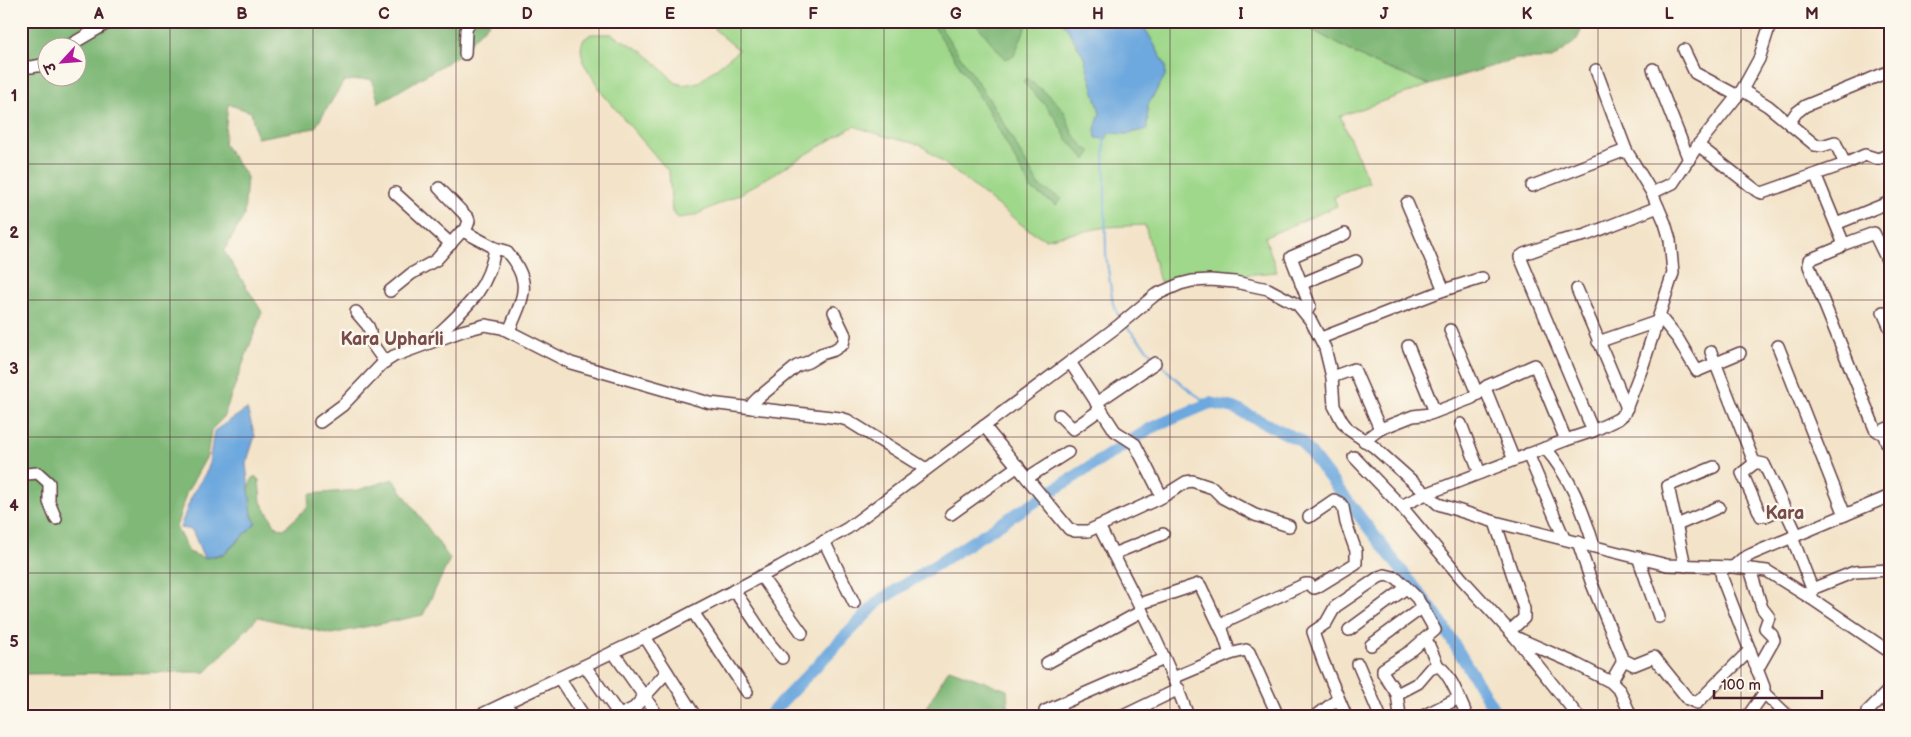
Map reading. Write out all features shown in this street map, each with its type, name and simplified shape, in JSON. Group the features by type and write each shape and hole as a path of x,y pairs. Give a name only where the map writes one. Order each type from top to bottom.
{"street":[{"path":"82,38 111,21"},
{"path":"465,54 466,30 470,21"},
{"path":"1652,193 1672,183 1698,145 1740,93 1759,59 1771,21"},
{"path":"1684,50 1694,72 1768,106 1818,146 1834,142 1845,164"},
{"path":"21,66 38,66"},
{"path":"1653,69 1689,160"},
{"path":"1401,506 1426,494 1528,454 1593,431 1618,419 1627,408 1659,319 1674,269 1670,240 1658,207 1652,193 1626,150 1596,70"},
{"path":"1789,123 1800,109 1813,102 1890,71"},
{"path":"1698,145 1760,193 1767,193 1816,176 1865,155 1878,159 1890,154"},
{"path":"1532,186 1626,150"},
{"path":"1816,176 1843,242 1842,245"},
{"path":"440,188 468,218 469,221 465,232"},
{"path":"395,193 451,244"},
{"path":"1836,224 1890,202"},
{"path":"1407,203 1444,290"},
{"path":"1593,431 1520,257 1556,242 1586,235 1658,207"},
{"path":"390,291 411,274 436,260 461,232 465,232 494,248 506,251 516,264 524,280 524,295 509,332"},
{"path":"1890,266 1874,233 1811,259 1808,263 1875,429 1877,432 1886,429 1890,450"},
{"path":"1306,313 1310,306 1291,257 1345,234"},
{"path":"431,341 470,304 480,291 490,270 494,248"},
{"path":"1302,284 1356,261"},
{"path":"1321,338 1444,290 1482,278"},
{"path":"478,716 644,638 824,541 864,517 1118,326 1155,294 1192,281 1210,280 1236,282 1268,289 1298,305 1306,313 1321,338 1332,377 1332,394 1336,413 1348,428 1374,447 1441,506 1494,522 1564,538 1669,566 1729,567 1770,573 1812,594 1890,652"},
{"path":"1577,289 1627,408"},
{"path":"356,312 368,326 370,341 385,362"},
{"path":"752,408 753,403 758,398 794,368 821,354 837,349 843,344 845,335 834,312"},
{"path":"1883,312 1890,328"},
{"path":"1598,342 1659,319"},
{"path":"1659,319 1678,339 1696,371 1740,353"},
{"path":"320,422 343,405 385,362 431,341 485,325 493,325 571,363 710,403 847,420 926,470"},
{"path":"1450,330 1474,386 1482,391 1514,460"},
{"path":"1408,346 1435,412"},
{"path":"1778,346 1845,514"},
{"path":"1710,352 1755,463"},
{"path":"1070,362 1115,431 1135,444 1162,497"},
{"path":"1059,415 1073,429 1099,406 1155,363"},
{"path":"1364,441 1380,429 1413,416 1423,416 1472,398 1482,391 1535,365 1566,440"},
{"path":"1332,377 1354,369 1380,429"},
{"path":"1460,424 1480,473"},
{"path":"984,426 1070,529 1081,532 1099,526 1162,497 1186,482 1192,481 1214,488 1223,498 1255,515 1289,526"},
{"path":"1545,448 1560,466 1571,486 1586,520 1594,546"},
{"path":"1030,482 1068,452"},
{"path":"1528,454 1564,538"},
{"path":"1354,457 1401,506 1462,579 1512,634 1578,716"},
{"path":"1783,508 1765,516 1760,514 1742,472 1755,463 1763,463 1783,508 1794,536 1812,594"},
{"path":"950,514 1018,466"},
{"path":"1685,566 1669,486 1714,467"},
{"path":"21,477 26,474 38,473 49,483 49,502 56,519"},
{"path":"1748,716 1764,693 1764,687 1721,572 1744,558 1890,496"},
{"path":"1222,631 1223,625 1231,618 1305,584 1309,584 1314,588 1317,587 1355,564 1357,559 1355,546 1340,503 1334,500 1309,517"},
{"path":"1677,525 1719,507"},
{"path":"1494,522 1524,609 1524,618 1512,634"},
{"path":"1099,526 1140,607 1176,684 1188,716"},
{"path":"1113,554 1163,534"},
{"path":"824,541 854,603"},
{"path":"1578,542 1592,584 1622,659 1622,663 1611,682"},
{"path":"1638,557 1659,617"},
{"path":"1750,569 1762,608 1769,617 1765,628 1774,640 1758,670"},
{"path":"1812,594 1854,572 1890,570"},
{"path":"1346,714 1313,637 1313,632 1326,622 1333,609 1380,576 1386,575 1394,577 1417,598 1435,629 1426,639 1383,669 1384,674 1397,694 1400,716"},
{"path":"761,576 802,633"},
{"path":"1047,663 1140,607 1199,584 1222,631 1230,654"},
{"path":"1349,630 1406,588"},
{"path":"734,590 770,644 782,658"},
{"path":"1371,645 1423,607"},
{"path":"693,612 747,692"},
{"path":"1512,634 1611,682 1620,691 1631,716"},
{"path":"644,638 695,716"},
{"path":"1426,639 1438,666 1443,668 1448,675 1467,716"},
{"path":"1123,716 1230,654 1248,650 1277,715"},
{"path":"1622,659 1634,665 1654,657 1688,699 1695,703 1700,702 1750,650"},
{"path":"613,652 658,716"},
{"path":"1044,711 1164,659"},
{"path":"1358,664 1380,716"},
{"path":"585,666 619,716 634,708 667,672"},
{"path":"1397,694 1418,683 1430,669 1438,666"},
{"path":"559,678 584,716"},
{"path":"1867,712 1890,689"},
{"path":"1764,693 1788,716"},
{"path":"1424,716 1459,698"},
{"path":"1316,716 1338,699"},
{"path":"506,703 514,716"}],"green space":[{"path":"21,21 491,21 456,57 379,103 371,79 344,81 315,128 257,138 251,112 228,104 224,144 247,177 244,216 224,251 262,312 223,418 211,430 207,456 186,494 176,527 189,552 204,558 225,554 256,523 251,512 249,499 250,486 255,476 259,480 261,502 277,528 284,529 308,507 310,494 358,490 393,479 450,559 423,615 331,634 258,617 206,672 21,674"},
{"path":"717,21 1296,21 1369,61 1430,85 1340,116 1369,182 1334,197 1337,206 1265,237 1277,272 1160,282 1145,225 1106,227 1045,239 1026,228 921,145 854,126 740,194 693,216 678,218 672,212 669,172 602,93 583,62 581,48 583,40 591,34 611,34 644,52 676,83 683,85 699,82 739,50 714,29"},
{"path":"974,21 1028,21 1014,56 1005,59"},
{"path":"1296,21 1586,21 1576,41 1552,59 1516,59 1430,85 1369,61"},
{"path":"937,22 993,105 1039,186 1062,199 1056,205 1031,189 987,108 933,25"},
{"path":"1026,78 1063,110 1074,135 1091,152 1086,160 1066,138 1056,119 1046,106 1023,82"},
{"path":"949,669 1007,690 1009,716 921,716"}],"water":[{"path":"1061,21 1140,21 1166,66 1165,76 1148,105 1147,129 1127,134 1109,133 1106,139 1096,138 1095,129 1100,113 1084,57"},
{"path":"247,409 255,436 246,464 252,516 256,523 225,553 204,558 192,530 180,528 192,495 208,469 214,431"}],"waterway":[{"path":"1104,139 1106,255 1113,304 1120,319"},
{"path":"1125,325 1176,378 1198,397 1210,403"},
{"path":"768,716 879,601 1151,428 1210,403 1234,408 1301,441 1437,616 1498,716"}],"district":[{"name":"Kara Upharli","path":"392,339"},
{"name":"Kara","path":"1785,513"}]}
